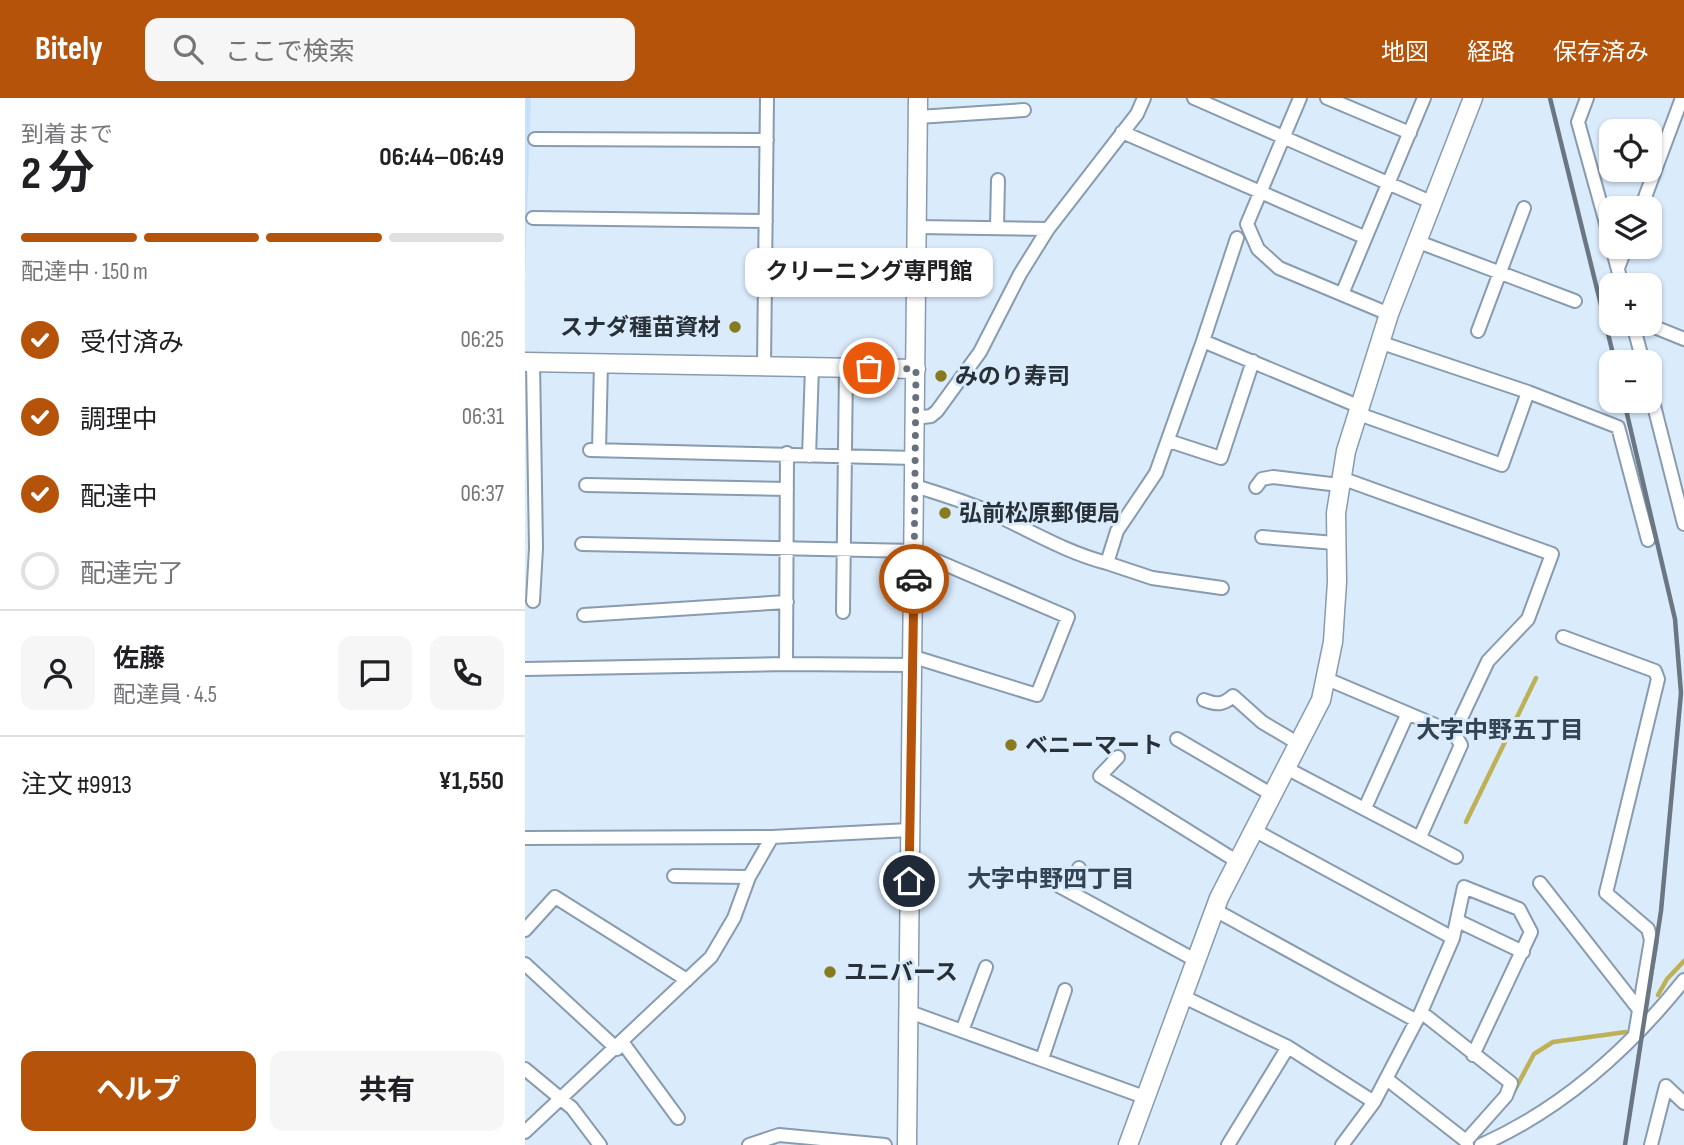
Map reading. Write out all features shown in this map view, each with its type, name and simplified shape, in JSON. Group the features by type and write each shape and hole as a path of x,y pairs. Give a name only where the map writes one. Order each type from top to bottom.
{"street":[{"path":"764,366 767,98"},
{"path":"907,1145 918,98"},
{"path":"915,418 931,416 937,411 980,352 1020,274 1048,229 1137,114 1144,98"},
{"path":"1194,98 1431,202"},
{"path":"1300,98 1259,190 1247,224 1258,249 1279,268 1389,314"},
{"path":"1327,98 1410,133"},
{"path":"1342,294 1424,98"},
{"path":"1128,1145 1215,910 1252,829 1321,700 1327,679 1337,582 1335,543 1340,481 1357,410 1416,241 1473,98"},
{"path":"1587,98 1578,122 1599,199"},
{"path":"1645,196 1682,98"},
{"path":"918,117 1024,110"},
{"path":"1122,132 1364,237"},
{"path":"535,139 767,140"},
{"path":"997,228 998,180"},
{"path":"1478,331 1524,208"},
{"path":"533,218 766,222"},
{"path":"917,227 1048,229"},
{"path":"1107,563 1117,531 1156,473 1169,441 1237,238"},
{"path":"1416,241 1575,301"},
{"path":"1615,259 1619,273"},
{"path":"1618,269 1622,259"},
{"path":"1662,330 1684,340"},
{"path":"1203,341 1253,361 1357,410 1502,466 1528,392"},
{"path":"1379,342 1528,392 1618,428 1647,540"},
{"path":"1169,441 1221,458 1253,361"},
{"path":"533,601 536,548 529,362 916,369"},
{"path":"601,363 594,450 915,458"},
{"path":"809,456 812,367"},
{"path":"843,612 846,368"},
{"path":"1656,413 1684,524"},
{"path":"786,664 787,453"},
{"path":"1256,486 1262,479 1273,477 1340,481 1552,554 1528,620 1488,661 1454,733"},
{"path":"586,485 787,489"},
{"path":"915,486 972,505 1060,549 1152,578 1222,588"},
{"path":"1679,500 1684,487"},
{"path":"1262,537 1335,543"},
{"path":"525,669 914,661 1037,695 1068,617 914,551 582,544"},
{"path":"584,615 787,601"},
{"path":"1563,637 1655,671 1658,678 1606,893 1648,929 1651,940 1637,1007 1635,1034"},
{"path":"1327,679 1454,733 1461,745 1420,837"},
{"path":"1204,700 1215,705 1225,703 1233,696 1262,722 1299,744"},
{"path":"1365,808 1407,715"},
{"path":"1177,739 1271,794"},
{"path":"1118,757 1100,776 1238,862"},
{"path":"1286,768 1456,857"},
{"path":"1252,829 1453,938"},
{"path":"525,838 772,837 909,830"},
{"path":"525,1132 620,1046 711,957 734,918 749,877 772,837"},
{"path":"1070,892 1079,868"},
{"path":"674,876 749,877"},
{"path":"1048,880 1197,961"},
{"path":"1540,883 1637,1007"},
{"path":"1342,1145 1388,1080 1453,938 1464,887 1519,909 1531,932 1473,1055"},
{"path":"525,930 555,897 687,980"},
{"path":"1215,910 1418,1016 1511,1083 1506,1096 1467,1143 1388,1080"},
{"path":"1458,921 1523,952"},
{"path":"525,964 620,1046 678,1118"},
{"path":"962,1031 986,967"},
{"path":"1481,1145 1530,1122 1560,1102 1609,1061 1684,980"},
{"path":"1042,1059 1065,990"},
{"path":"1184,997 1288,1047 1374,1102"},
{"path":"907,1011 1147,1098"},
{"path":"1228,1145 1288,1047"},
{"path":"525,1069 572,1108 600,1145"},
{"path":"1651,1145 1666,1086 1684,1103"},
{"path":"749,1145 779,1135 885,1145"}],"shaded area":[{"path":"525,98 531,98 525,279"}],"waterway":[{"path":"1466,822 1536,678"},
{"path":"1658,995 1667,979 1684,961"},
{"path":"1509,1101 1534,1054 1553,1042 1626,1032"}],"railway":[{"path":"1550,98 1612,350"},
{"path":"1625,1145 1661,911 1681,693 1675,619 1627,413"}],"way so far":[{"path":"869,368 916,369 914,579"}],"place":[{"name":"スナダ種苗資材","path":"735,327"},
{"name":"クリーニング専門館","path":"869,368"},
{"name":"みのり寿司","path":"941,376"},
{"name":"弘前松原郵便局","path":"945,513"},
{"name":"ベニーマート","path":"1011,745"},
{"name":"ユニバース","path":"830,972"}],"district":[{"name":"大字中野五丁目","path":"1500,730"},
{"name":"大字中野四丁目","path":"1051,879"}],"route":[{"path":"909,881 914,579"}]}
